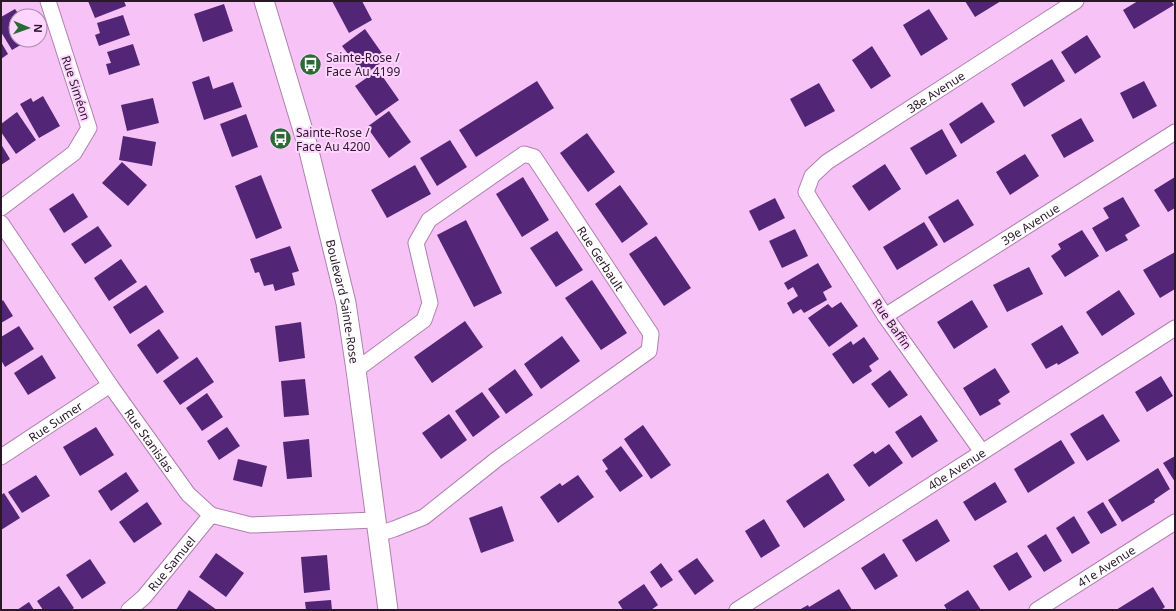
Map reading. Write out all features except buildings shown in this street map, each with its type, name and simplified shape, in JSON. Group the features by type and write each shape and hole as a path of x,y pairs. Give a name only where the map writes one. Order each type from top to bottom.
{"street":[{"name":"Rue Siméon","path":"1,208 74,153 90,128 48,1"},
{"name":"Boulevard Sainte-Rose","path":"264,1 308,147 346,303 388,610"},
{"name":"38e Avenue","path":"806,192 812,176 827,162 1076,1"},
{"name":"39e Avenue","path":"885,316 1175,132"},
{"name":"Rue Gerbault","path":"356,370 424,320 430,303 416,243 428,220 524,154 534,157 651,334 649,351 497,459 424,517 394,529 376,527"},
{"name":"Rue Baffin","path":"806,192 885,316 982,452"},
{"name":"Rue Stanislas","path":"1,223 110,385 188,494 211,515 251,525 376,527"},
{"name":"40e Avenue","path":"737,610 1175,328"},
{"name":"Rue Sumer","path":"1,457 110,385"},
{"name":"Rue Samuel","path":"129,610 144,597 211,515"},
{"name":"41e Avenue","path":"1037,610 1175,522"}],"place":[{"name":"Sainte-Rose / Face Au 4199","path":"310,64"},
{"name":"Sainte-Rose / Face Au 4200","path":"280,139"}]}
